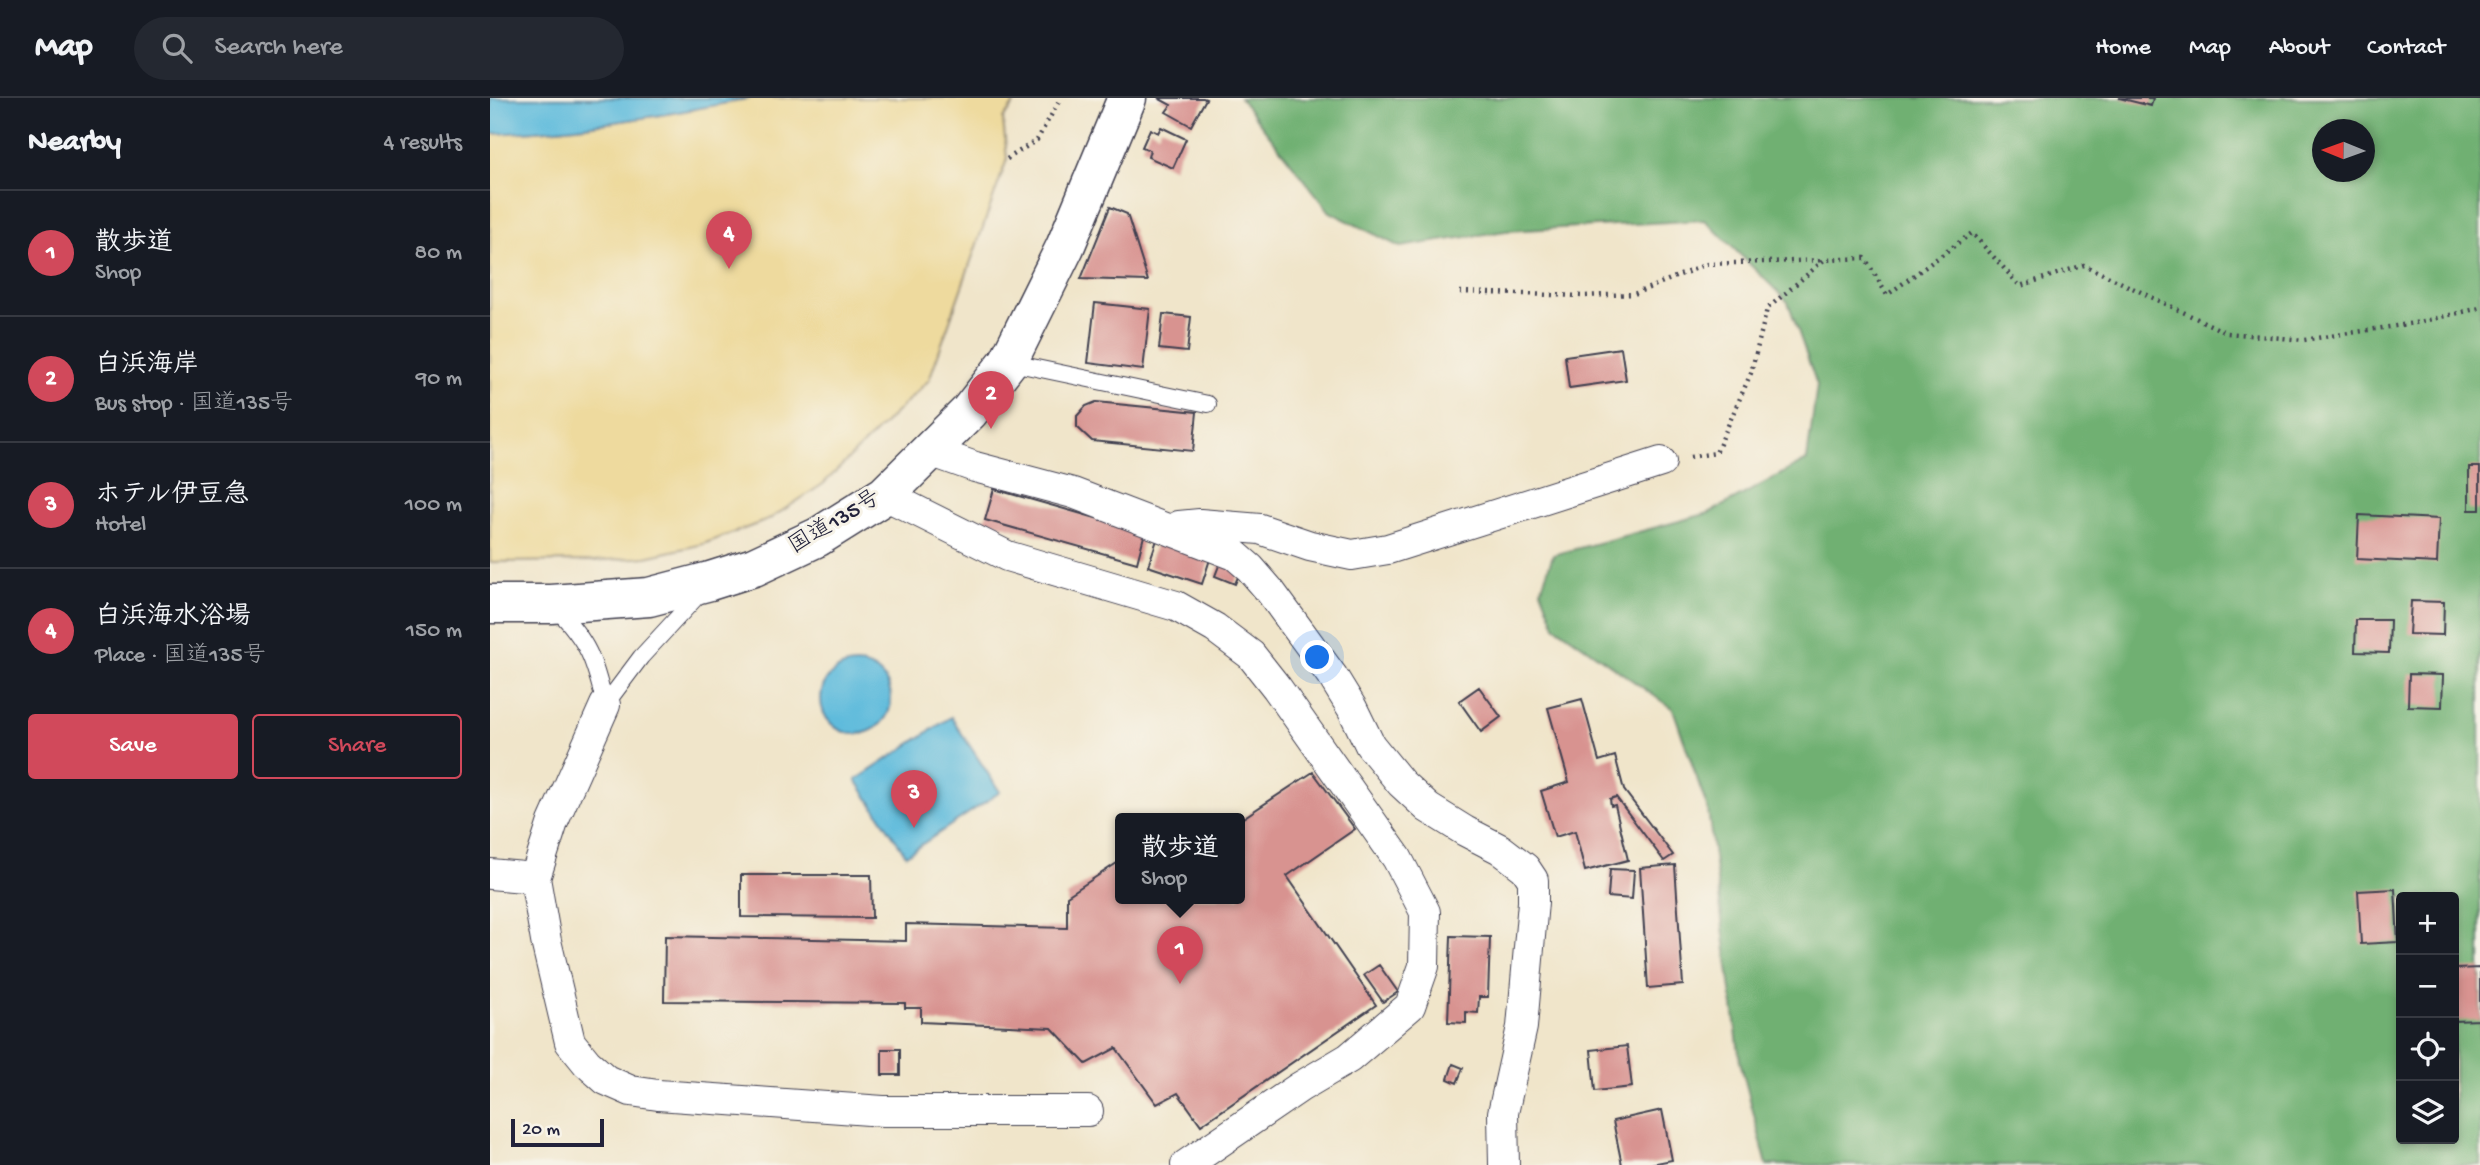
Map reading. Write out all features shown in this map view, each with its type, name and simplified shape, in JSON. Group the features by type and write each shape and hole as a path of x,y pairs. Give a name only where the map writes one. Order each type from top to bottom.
{"highway":[{"name":"国道135号","path":"490,604 551,604 649,597 710,582 754,568 817,537 885,495 970,412 1008,362 1065,247 1127,98"}],"street":[{"path":"930,451 975,467 1073,493 1236,555 1270,591 1334,677 1370,745 1401,783 1428,808 1500,849 1525,868 1533,880 1522,1027 1503,1113 1504,1165"},
{"path":"1165,527 1200,524 1260,528 1310,546 1352,555 1388,548 1661,462"},
{"path":"885,495 1007,556 1176,607 1215,628 1251,655 1397,858 1425,912 1424,966 1410,1006 1349,1058 1300,1087 1186,1165"},
{"path":"605,705 553,822 535,878 546,941 570,1042 587,1063 606,1080 631,1091 671,1096 883,1111 1088,1111"},
{"path":"490,874 535,878"}],"lane":[{"path":"1008,362 1208,404"},
{"path":"605,705 641,657 710,582"},
{"path":"551,604 578,631 594,662 605,705"}],"path":[{"path":"1007,159 1037,140 1061,98"},
{"path":"1460,292 1583,296 1634,294 1707,264 1865,258 1887,295 1972,233 2020,286 2084,265 2227,333 2304,340 2415,323 2480,308"},
{"path":"1661,462 1716,453 1751,373 1767,309 1824,260"}],"green space":[{"path":"1240,98 2480,98 2480,1165 1767,1165 1740,1061 1708,810 1673,709 1555,626 1541,590 1553,555 1709,513 1807,460 1817,385 1788,302 1705,220 1506,231 1400,247 1330,212"}],"sand":[{"path":"751,98 1018,98 1003,119 1007,159 929,380 823,484 768,520 703,544 646,557 594,561 490,562 490,134 621,121"}],"water":[{"path":"490,98 751,98 621,121 490,134"},
{"path":"856,664 881,674 891,699 881,724 856,734 831,724 821,699 831,674"},
{"path":"951,717 1000,792 906,855 856,780"}],"building":[{"path":"1158,98 1206,99 1191,126 1166,112 1171,105"},
{"path":"2119,98 2153,98 2151,106"},
{"path":"1161,127 1186,139 1173,168 1148,157 1150,150 1142,147 1150,129 1158,133"},
{"path":"1110,207 1127,214 1148,281 1081,279"},
{"path":"1095,303 1150,309 1143,370 1088,363"},
{"path":"1163,314 1191,317 1187,352 1159,349"},
{"path":"1621,348 1626,380 1569,388 1565,356"},
{"path":"1096,402 1197,412 1193,451 1092,441 1077,427 1077,416 1086,406"},
{"path":"2469,467 2480,467 2480,510 2469,510"},
{"path":"994,489 1145,532 1137,563 985,520"},
{"path":"2359,515 2439,519 2437,563 2357,559"},
{"path":"1158,537 1211,556 1202,584 1148,566"},
{"path":"1220,563 1241,570 1235,584 1215,576"},
{"path":"2411,601 2444,602 2443,635 2409,634"},
{"path":"2356,620 2390,620 2389,653 2355,652"},
{"path":"2409,674 2443,675 2442,707 2408,706"},
{"path":"1479,687 1501,717 1481,732 1459,701"},
{"path":"1582,699 1599,761 1615,756 1624,790 1673,855 1664,861 1616,797 1610,799 1611,806 1615,805 1628,860 1585,871 1575,831 1555,837 1541,791 1569,782 1548,708"},
{"path":"1313,772 1355,829 1287,876 1376,1005 1201,1125 1178,1093 1157,1104 1116,1048 1086,1064 1052,1028 921,1022 921,1008 905,1008 905,1003 664,1001 665,936 906,941 906,924 1067,928 1067,896 1115,864 1115,904 1245,904 1245,817"},
{"path":"1675,865 1683,985 1648,988 1640,868"},
{"path":"1610,869 1634,870 1632,899 1608,897"},
{"path":"741,875 871,875 872,918 741,917"},
{"path":"2395,889 2396,942 2361,944 2358,891"},
{"path":"1451,936 1490,937 1488,997 1479,997 1478,1013 1466,1012 1466,1023 1448,1022"},
{"path":"1379,965 1398,992 1383,1002 1364,975"},
{"path":"2480,968 2480,1020 2459,1021 2459,969"},
{"path":"1627,1046 1632,1087 1595,1091 1591,1050"},
{"path":"882,1049 900,1049 900,1075 882,1075"},
{"path":"1453,1064 1463,1068 1457,1083 1448,1079"},
{"path":"1662,1110 1672,1160 1646,1165 1622,1165 1613,1121"}],"place":[{"name":"白浜海水浴場","path":"729,269"},
{"name":"白浜海岸","path":"991,429"},
{"name":"ホテル伊豆急","path":"914,828"},
{"name":"散歩道","path":"1180,984"}]}
